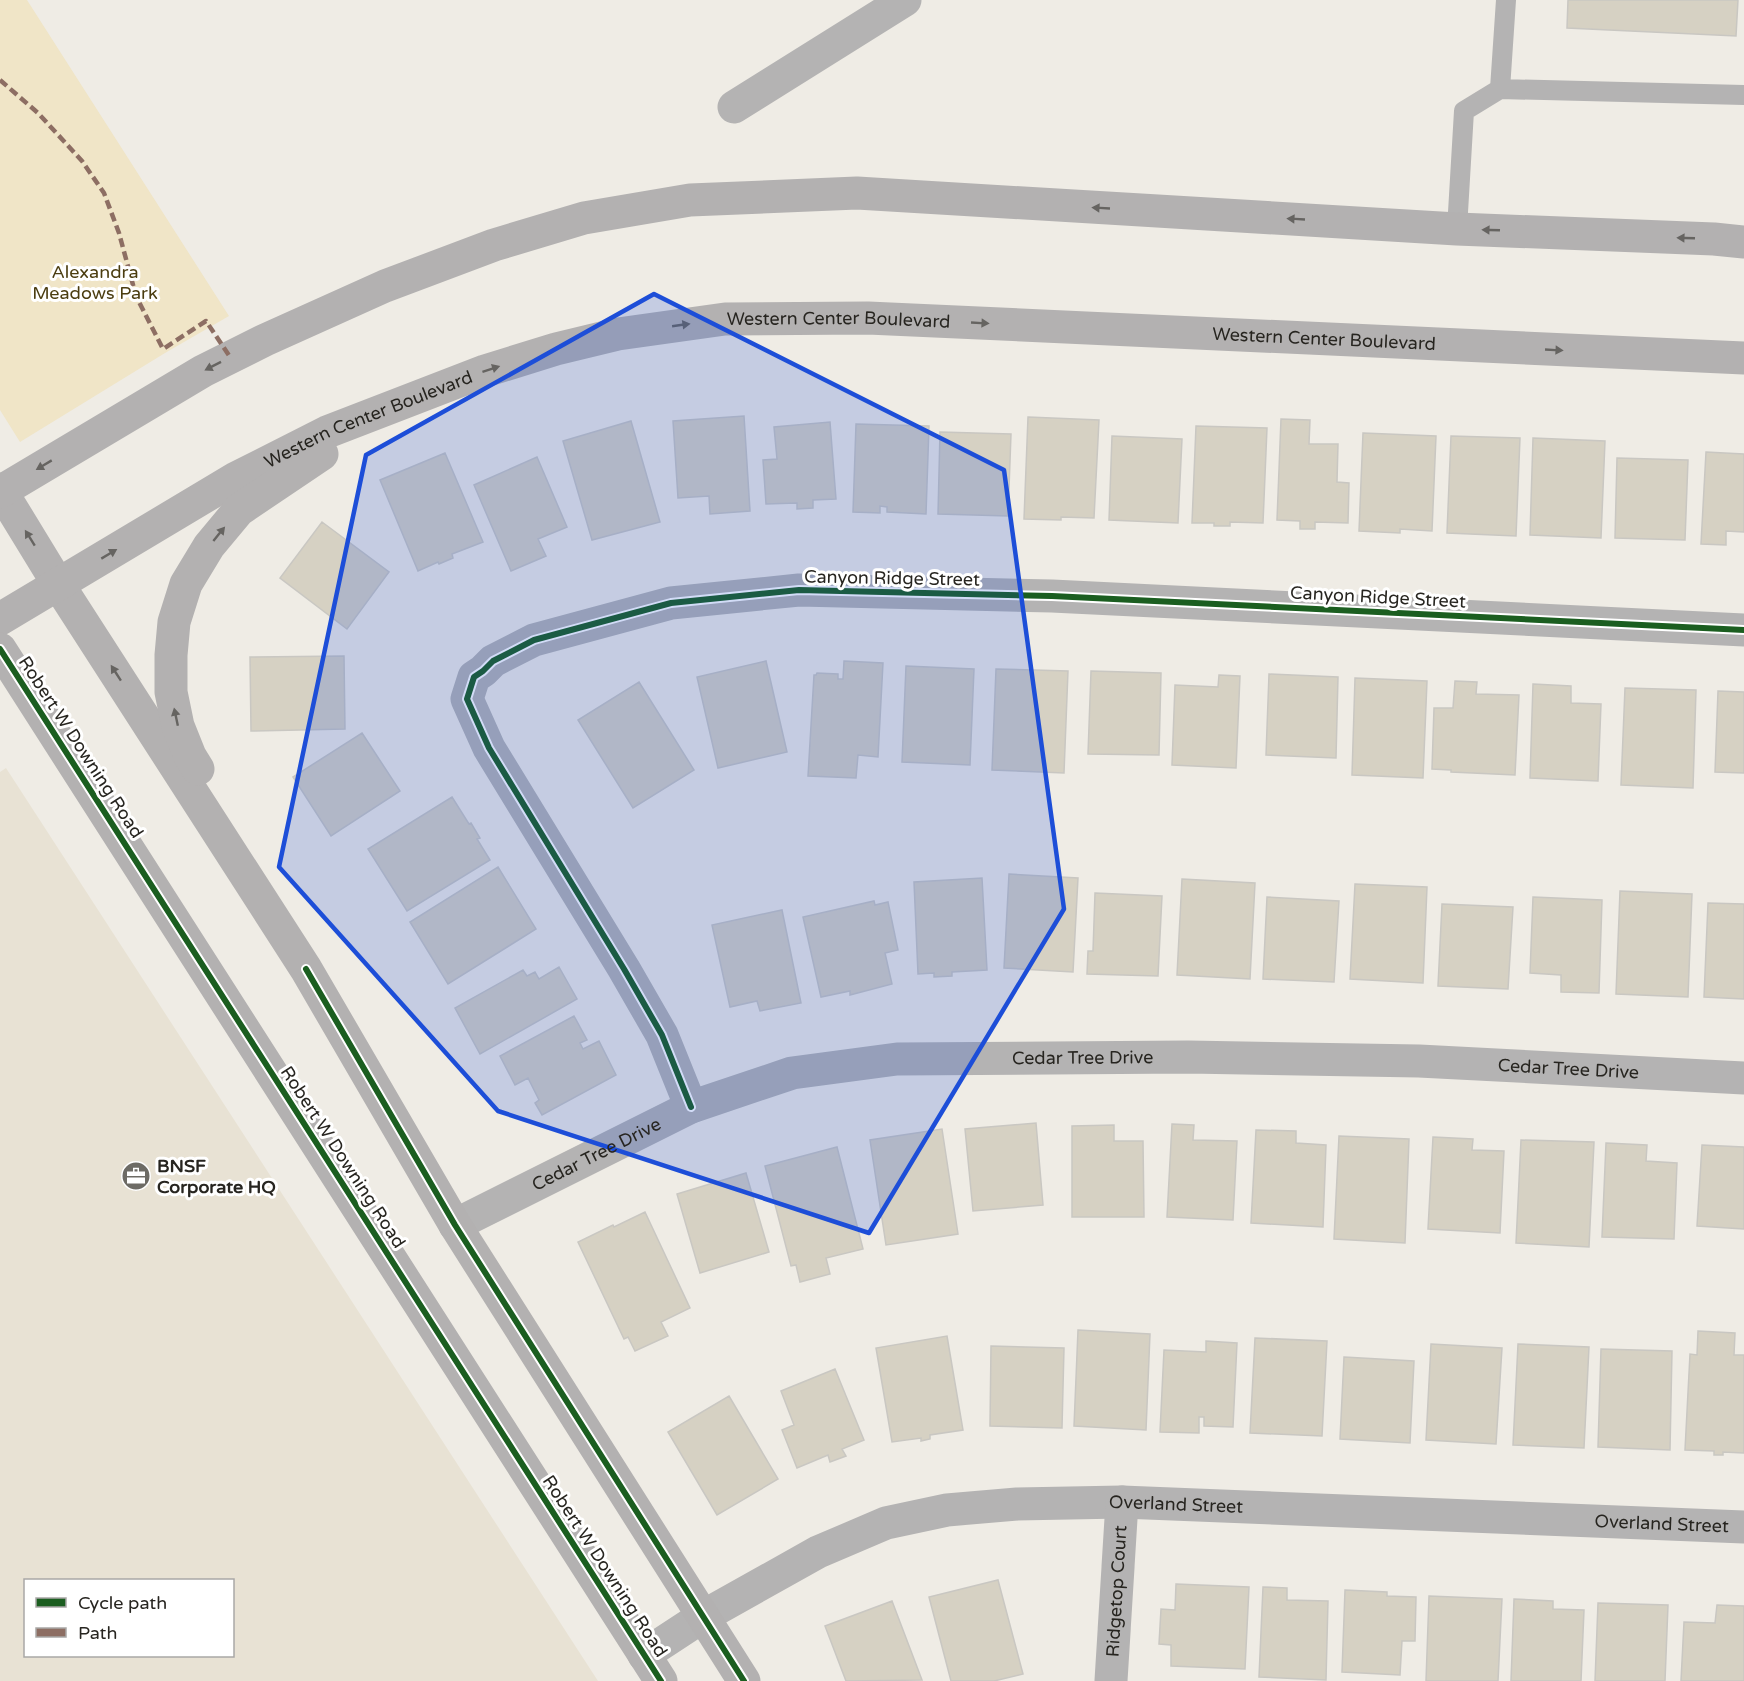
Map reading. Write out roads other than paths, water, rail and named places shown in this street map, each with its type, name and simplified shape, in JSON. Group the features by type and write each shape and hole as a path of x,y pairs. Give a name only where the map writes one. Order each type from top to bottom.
{"main road":[{"path":"744,1681 455,1225 306,969 0,491 203,371 265,340 385,286 494,245 584,218 690,200 856,193 1457,229 1744,242"},
{"name":"Western Center Boulevard","path":"0,619 236,478 327,432 485,371 567,346 618,334 725,319 868,318 1744,358"},
{"path":"306,969 306,932 190,756 178,726 171,692 174,622 186,584 209,546 239,510 397,404"},
{"name":"Robert W Downing Road","path":"0,649 652,1668"}],"street":[{"path":"734,107 905,0"},
{"name":"Canyon Ridge Street","path":"691,1107 662,1035 489,748 467,699 474,677 493,661 534,640 671,603 799,590 1052,596 1744,630"},
{"name":"Cedar Tree Drive","path":"455,1225 691,1107 792,1073 897,1059 1188,1057 1419,1061 1744,1078"},
{"name":"Overland Street","path":"652,1668 702,1617 818,1552 886,1523 947,1510 1017,1504 1122,1502 1744,1527"},
{"name":"Ridgetop Court","path":"1111,1681 1122,1502"}],"lane":[{"path":"1500,89 1506,0"},
{"path":"1457,229 1464,111 1500,89 1744,95"}],"place":[{"name":"BNSF Corporate HQ","path":"136,1176"}],"park label":[{"name":"Alexandra Meadows Park","path":"95,282"}]}
